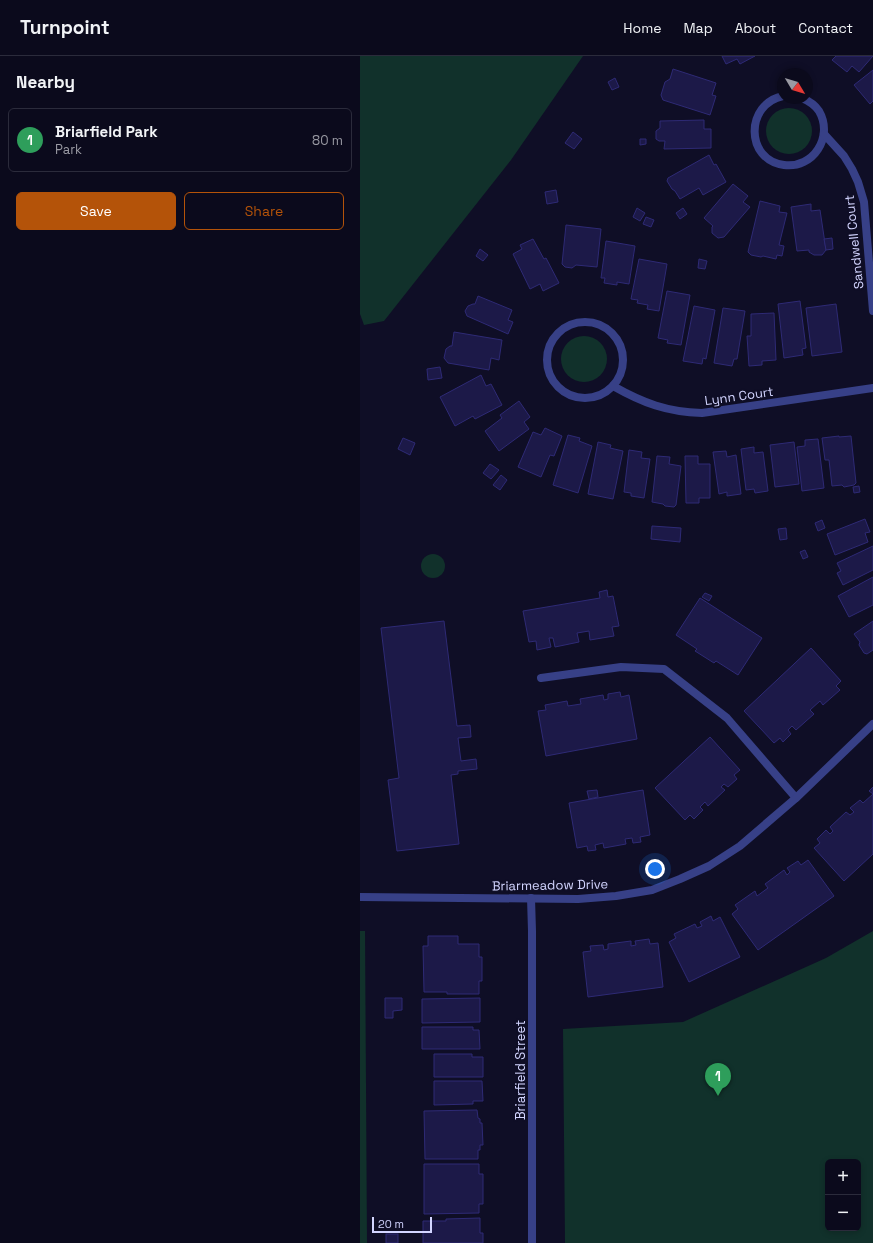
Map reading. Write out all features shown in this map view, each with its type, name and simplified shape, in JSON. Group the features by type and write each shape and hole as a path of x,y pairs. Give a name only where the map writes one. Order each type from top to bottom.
{"street":[{"path":"777,98 767,103 760,112 755,123 754,134 757,145 763,155 773,162 783,165 795,165 806,162 822,145 824,134"},
{"name":"Sandwell Court","path":"812,104 818,111 823,122 824,134 844,156 852,168 864,202 873,311"},
{"path":"590,321 602,325 611,332 619,342 623,353 623,364 619,376 613,386 602,394 589,398 576,397 564,392 554,383 548,371 546,358 549,345 557,334 567,325 590,321"},
{"name":"Lynn Court","path":"613,386 631,396 666,410 684,413 702,413 873,388"},
{"path":"541,678 621,667 664,669 727,718 796,798"},
{"name":"Briarmeadow Drive","path":"360,897 578,899 616,896 652,890 709,866 740,846 796,798 873,724"},
{"name":"Briarfield Street","path":"531,898 532,1243"}],"green space":[{"path":"360,56 583,56 511,160 384,321 364,325 360,314"},
{"path":"794,108 798,109 808,118 811,122 811,140 802,150 794,154 784,154 776,150 767,140 766,126 770,118 780,109"},
{"path":"579,336 589,336 597,340 603,346 607,354 607,364 603,372 597,378 589,382 579,382 571,378 565,372 561,364 561,354 565,346 571,340"},
{"path":"433,554 442,557 445,566 442,575 433,578 424,575 421,566 424,557"},
{"path":"360,931 365,931 367,1243 360,1243"},
{"path":"873,931 873,1243 565,1243 563,1029 683,1022 826,958"}],"building":[{"path":"722,56 755,56 740,64 737,59 726,64"},
{"path":"836,56 873,56 859,72 852,66 847,72 832,60"},
{"path":"673,69 716,83 712,95 716,96 710,115 663,100 661,95 665,82 670,79"},
{"path":"873,70 873,101 870,104 854,85"},
{"path":"615,78 619,87 612,90 608,82"},
{"path":"704,120 704,129 711,129 711,148 664,149 665,141 659,141 656,139 656,131 660,128 660,121"},
{"path":"573,132 582,139 574,149 565,143"},
{"path":"640,139 646,139 646,144 640,145"},
{"path":"709,155 726,182 703,195 699,188 680,199 667,181 668,178"},
{"path":"733,184 748,196 743,202 750,207 724,237 718,238 712,233 713,226 704,218"},
{"path":"556,190 558,202 547,204 545,192"},
{"path":"760,201 780,206 779,212 787,213 779,245 784,246 782,256 777,255 776,259 751,255 748,252"},
{"path":"811,204 811,211 820,210 826,250 822,255 814,255 809,252 809,250 797,251 791,207"},
{"path":"637,208 645,213 640,221 633,217"},
{"path":"683,208 687,214 680,219 676,213"},
{"path":"646,217 654,220 651,227 643,224"},
{"path":"566,225 601,229 597,267 576,265 572,268 565,267 562,264"},
{"path":"832,238 833,249 826,250 824,239"},
{"path":"533,239 544,259 546,258 559,283 543,291 540,284 530,289 513,254 522,249 520,245"},
{"path":"606,241 635,246 629,284 617,282 617,285 604,283 605,278 601,278"},
{"path":"480,249 488,255 483,261 476,256"},
{"path":"639,259 667,264 659,311 647,309 648,305 637,303 638,300 631,299"},
{"path":"699,259 707,261 705,269 698,268"},
{"path":"667,291 690,295 681,345 667,343 668,340 658,338"},
{"path":"478,296 512,310 508,320 513,322 508,334 467,316 465,311 468,306 475,304"},
{"path":"800,301 806,348 802,349 803,355 784,358 778,304"},
{"path":"836,304 842,352 812,356 806,308"},
{"path":"694,306 715,310 706,359 703,358 702,364 683,361"},
{"path":"723,308 745,311 737,359 734,359 732,366 714,363"},
{"path":"774,313 776,360 762,361 762,365 749,366 747,336 751,336 751,314"},
{"path":"454,332 502,340 499,360 491,358 489,370 448,363 444,358 446,349 452,346"},
{"path":"440,367 442,378 428,380 427,369"},
{"path":"481,375 486,386 491,384 502,405 475,419 473,416 455,426 440,397"},
{"path":"519,401 530,417 524,422 529,429 499,451 485,431 502,418 500,415"},
{"path":"545,428 562,436 554,456 550,455 541,477 518,467 533,432 541,435"},
{"path":"568,435 580,438 579,441 592,446 578,493 553,485"},
{"path":"851,436 856,483 854,485 844,487 842,485 832,486 829,460 825,460 822,438"},
{"path":"403,438 415,443 410,455 398,449"},
{"path":"818,439 824,488 802,491 797,447 805,446 805,440"},
{"path":"598,442 611,445 610,448 623,451 613,499 588,494"},
{"path":"794,442 799,484 775,487 770,445"},
{"path":"754,447 754,453 763,452 768,491 755,493 754,489 746,490 741,449"},
{"path":"629,450 642,452 641,458 650,459 644,498 631,496 631,493 624,492"},
{"path":"726,451 727,457 736,455 741,494 727,496 727,492 719,494 713,452"},
{"path":"657,456 670,457 669,464 681,466 676,505 674,507 652,502"},
{"path":"685,456 698,456 698,464 710,464 710,498 699,498 699,503 686,503"},
{"path":"490,464 499,470 491,479 483,473"},
{"path":"501,475 507,480 500,490 493,485"},
{"path":"859,486 860,492 854,493 853,487"},
{"path":"865,519 870,532 865,533 868,542 835,555 827,534"},
{"path":"822,520 825,528 818,531 815,523"},
{"path":"652,526 681,528 680,542 651,539"},
{"path":"786,528 787,539 780,540 778,529"},
{"path":"873,546 873,570 843,585 837,573 841,571 837,563"},
{"path":"805,550 808,557 803,559 800,552"},
{"path":"873,577 873,605 849,617 838,596"},
{"path":"607,590 608,597 613,596 619,626 612,627 614,636 590,640 589,631 577,633 579,642 555,647 553,638 549,638 551,647 537,650 536,641 529,642 523,611 600,598 599,592"},
{"path":"705,593 712,596 709,601 702,597"},
{"path":"700,598 762,638 738,675 716,661 714,663 695,651 697,649 676,635"},
{"path":"444,621 457,726 470,725 471,737 458,738 461,761 476,759 477,769 458,771 458,774 451,775 459,844 397,851 388,780 399,778 381,628"},
{"path":"873,621 873,650 867,654 864,653 859,645 860,642 854,634"},
{"path":"811,648 841,681 836,686 840,690 823,705 820,701 810,710 814,714 796,730 792,726 788,730 791,734 783,742 780,738 774,743 744,711"},
{"path":"620,692 621,697 629,695 637,739 546,756 538,711 546,710 545,705 567,701 568,706 581,704 580,699 603,695 604,700 608,699 608,694"},
{"path":"710,737 740,770 734,775 737,779 728,787 724,784 721,787 725,790 708,806 705,802 700,807 703,810 694,819 690,815 685,820 655,788"},
{"path":"873,787 873,794 869,791"},
{"path":"597,790 598,797 589,799 587,791"},
{"path":"643,790 650,835 640,837 641,842 633,843 632,838 625,839 626,844 604,848 603,843 595,845 596,850 588,851 587,846 577,848 569,803"},
{"path":"873,794 873,854 844,881 814,848 820,843 817,839 826,830 830,834 833,831 830,827 846,812 850,815 854,812 850,808 860,800 863,803"},
{"path":"808,860 834,896 758,950 732,914 738,909 735,905 755,891 757,896 768,888 765,884 784,870 787,875 790,872 787,868 798,861 801,865"},
{"path":"711,916 713,921 720,917 740,957 689,982 669,942 676,938 674,934 695,924 697,928 702,926 700,922"},
{"path":"428,936 458,936 458,944 479,944 479,957 482,957 482,981 479,981 479,994 424,992 423,946 428,946"},
{"path":"649,939 650,944 658,943 663,987 588,997 583,952 591,951 590,946 603,945 604,950 608,949 608,944 631,941 631,946 636,945 635,941"},
{"path":"385,998 402,998 402,1010 393,1011 393,1018 385,1018"},
{"path":"480,998 480,1022 422,1023 422,999"},
{"path":"422,1027 473,1027 473,1030 479,1030 480,1049 422,1049"},
{"path":"434,1054 472,1054 472,1057 483,1057 483,1077 434,1077"},
{"path":"434,1081 482,1081 483,1101 473,1101 473,1104 434,1105"},
{"path":"477,1110 478,1118 480,1119 480,1123 482,1123 483,1145 480,1145 480,1150 478,1150 478,1159 425,1159 424,1111"},
{"path":"424,1164 479,1164 479,1174 483,1174 483,1204 479,1204 479,1213 424,1214"},
{"path":"480,1218 480,1233 483,1233 483,1243 423,1243 423,1221 446,1221 446,1219"},
{"path":"386,1234 398,1234 398,1243 386,1243"}],"place":[{"name":"Briarfield Park","path":"718,1096"}]}
